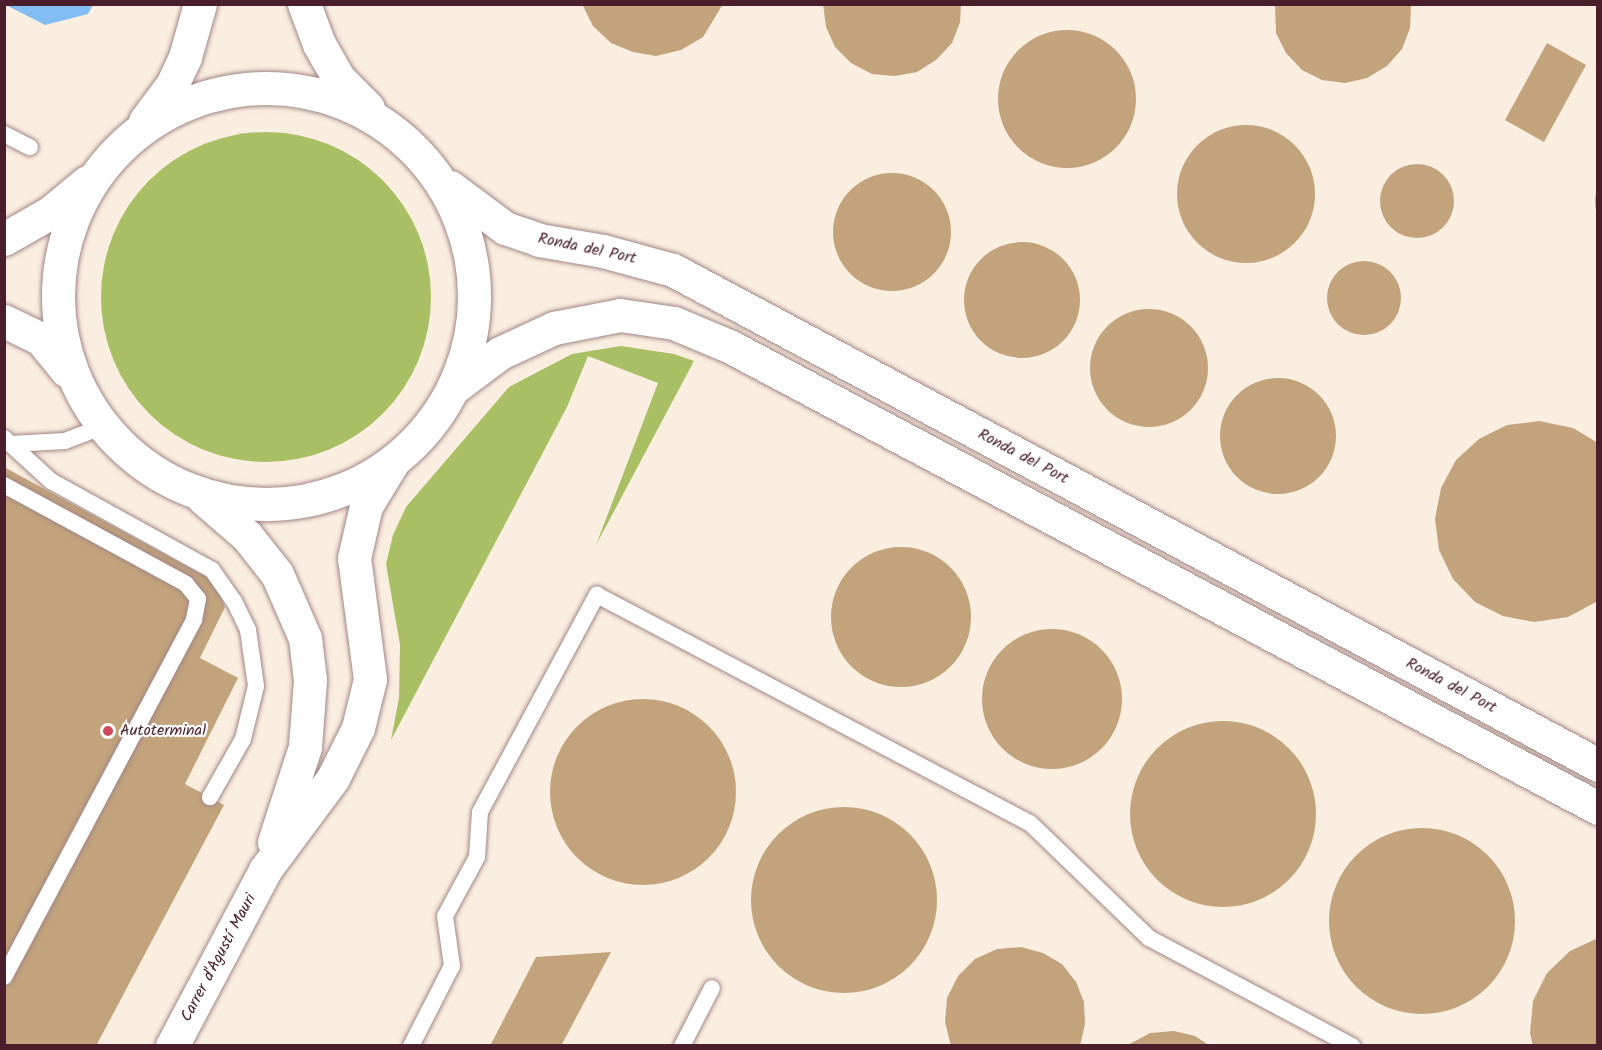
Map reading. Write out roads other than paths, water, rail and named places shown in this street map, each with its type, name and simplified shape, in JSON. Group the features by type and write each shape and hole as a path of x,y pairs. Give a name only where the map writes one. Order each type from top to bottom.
{"street":[{"path":"304,5 319,44 339,79 380,120 412,145 440,179 461,219 474,261 476,304 473,337 456,386"},
{"path":"4,239 51,213 104,167 135,135 172,85 185,57 200,6"},
{"path":"135,135 170,111 208,95 253,88 294,88 337,99 380,120"},
{"path":"72,377 58,323 62,254 71,226 104,167"},
{"name":"Ronda del Port","path":"440,179 505,228 538,240 603,251 673,270 1598,765"},
{"path":"265,870 333,778 366,706 369,654 354,558 366,506 397,456 456,386 500,353 554,328 620,315 674,323 731,346 1598,808"},
{"path":"4,321 41,339 72,377 101,427 130,457 160,479 201,497 251,506 306,501 363,480 397,456"},
{"path":"201,497 247,536 277,574 305,638 310,680 305,747 265,870"},
{"name":"Carrer d'Agustí Mauri","path":"172,1046 265,870"}],"lane":[{"path":"4,134 30,147"},
{"path":"8,441 65,441 101,427"},
{"path":"8,441 51,481 199,560 222,580 234,601 248,630 256,686 243,739 210,798"},
{"path":"4,485 186,584 198,599 194,620 4,977"},
{"path":"411,1046 452,966 446,916 477,857 480,812 597,595 1030,823 1149,938 1352,1046"},
{"path":"682,1046 712,988"}],"water":[{"path":"6,5 93,5 88,14 45,25"}],"place":[{"name":"Autoterminal","path":"108,731"}]}
